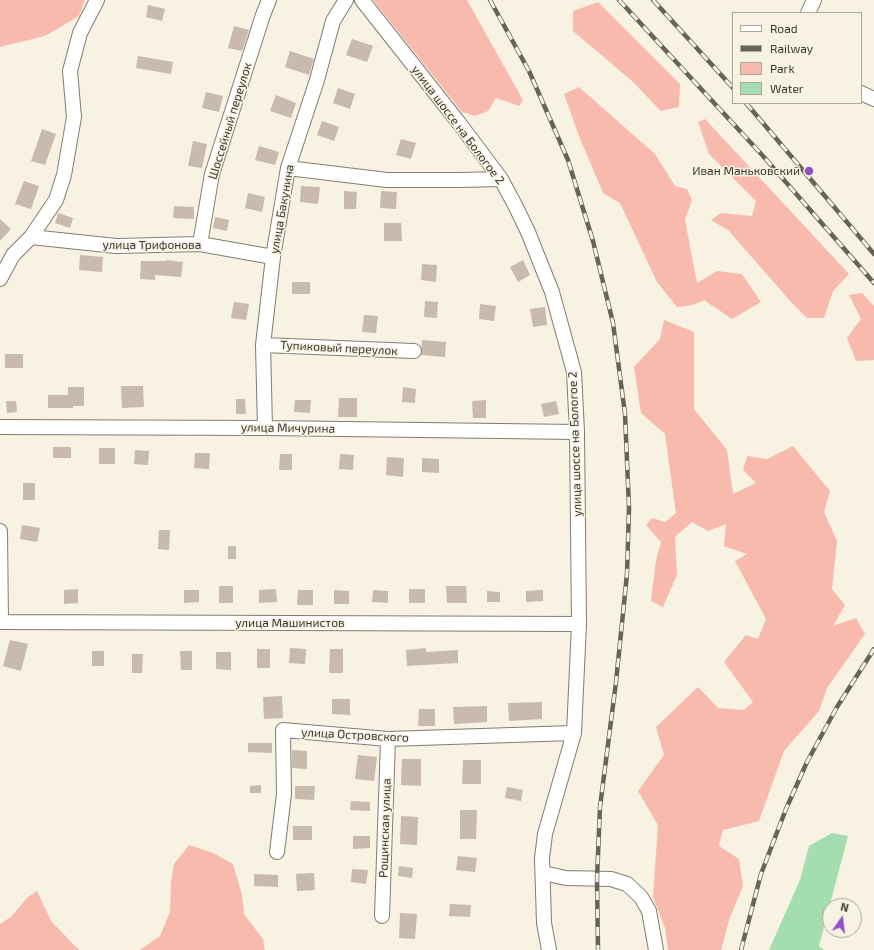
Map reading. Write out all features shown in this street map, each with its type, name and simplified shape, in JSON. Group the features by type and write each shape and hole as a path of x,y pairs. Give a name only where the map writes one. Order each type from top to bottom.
{"street":[{"path":"0,279 13,255 31,237 56,200 64,176 74,117 70,71 80,33 97,0"},
{"name":"Шоссейный переулок","path":"200,244 212,174 262,15 269,0"},
{"name":"улица Бакунина","path":"265,428 263,345 273,257 288,168 317,80 334,21 346,0"},
{"name":"улица шоссе на Бологое 2","path":"362,0 460,123 501,178 528,232 554,298 574,372 577,432 579,624 574,734 545,834 542,858 544,923 549,950"},
{"path":"808,12 814,0"},
{"path":"862,93 874,99"},
{"path":"288,168 387,180 460,180 501,178"},
{"name":"улица Трифонова","path":"31,237 116,246 200,244 273,257"},
{"name":"Тупиковый переулок","path":"263,345 414,352"},
{"name":"улица Мичурина","path":"0,427 265,428 577,432"},
{"name":"улица Машинистов","path":"0,531 1,622 579,624"},
{"name":"улица Островского","path":"277,852 284,794 283,730 388,739 574,734"},
{"name":"Рощинская улица","path":"382,916 388,739"},
{"path":"543,873 566,878 611,879 627,884 641,896 649,911 656,950"}],"green space":[{"path":"0,0 85,0 79,16 45,36 0,47"},
{"path":"373,0 467,0 523,100 519,106 496,98 488,111 475,116 462,112"},
{"path":"598,2 680,84 679,107 661,111 632,81 573,31 573,11"},
{"path":"579,87 655,154 675,186 687,189 692,200 685,220 697,283 717,271 742,274 761,302 732,319 704,300 693,305 677,307 657,282 620,203 603,193 579,136 564,94"},
{"path":"705,119 849,274 833,291 824,318 807,318 728,230 711,220 721,213 752,216 756,201 709,154 698,122"},
{"path":"862,293 874,306 874,360 856,361 847,338 861,319 849,295"},
{"path":"664,320 694,332 694,409 727,450 733,494 756,483 743,470 747,456 767,459 793,446 830,491 824,512 837,541 832,589 845,605 833,626 856,618 865,634 827,688 819,711 784,751 759,821 723,830 719,846 739,859 743,886 729,920 721,950 668,950 665,928 653,897 658,825 638,791 664,755 656,727 698,687 718,708 744,710 753,702 724,662 746,635 758,639 766,619 735,561 747,554 724,546 726,524 708,531 692,522 675,537 677,575 663,607 651,601 656,560 661,542 646,525 652,518 665,522 676,513 665,434 641,413 634,367 660,339"},
{"path":"189,845 213,853 233,864 242,895 244,914 263,939 265,950 140,950 160,936 170,912 171,882 174,864"},
{"path":"37,891 51,921 80,950 0,950 0,924 11,917 27,898"}],"water":[{"path":"832,833 848,836 832,898 822,898 822,935 819,946 824,950 769,950 800,880 809,846"}],"building":[{"path":"148,5 165,9 162,21 146,17"},
{"path":"234,26 249,30 242,51 228,48"},
{"path":"352,39 373,46 367,62 346,55"},
{"path":"290,51 314,59 309,75 285,67"},
{"path":"138,56 173,62 171,74 136,68"},
{"path":"338,88 355,94 350,109 333,103"},
{"path":"206,92 223,96 219,112 202,108"},
{"path":"276,95 296,103 291,118 270,111"},
{"path":"322,121 339,127 334,141 317,135"},
{"path":"42,129 56,134 45,165 31,161"},
{"path":"401,139 416,143 411,159 396,155"},
{"path":"193,141 207,144 202,168 188,166"},
{"path":"259,146 279,152 275,165 255,160"},
{"path":"24,181 39,186 31,209 15,204"},
{"path":"301,186 320,187 318,204 300,202"},
{"path":"344,191 357,192 356,209 344,209"},
{"path":"381,191 397,192 396,209 380,208"},
{"path":"248,193 265,197 262,212 245,208"},
{"path":"174,206 194,207 194,219 173,218"},
{"path":"58,213 73,218 70,228 55,223"},
{"path":"215,217 229,220 227,231 213,228"},
{"path":"0,219 11,229 0,241"},
{"path":"384,223 401,223 402,241 384,241"},
{"path":"80,255 103,257 102,272 79,270"},
{"path":"167,260 183,262 181,277 155,275 155,280 140,279 141,261"},
{"path":"523,260 530,275 518,282 510,267"},
{"path":"422,264 437,265 436,282 421,280"},
{"path":"292,282 310,282 310,294 292,294"},
{"path":"425,301 438,302 437,318 424,317"},
{"path":"234,302 249,304 246,320 231,318"},
{"path":"480,304 496,306 494,321 479,319"},
{"path":"545,307 547,325 533,327 530,309"},
{"path":"364,315 378,316 376,333 362,332"},
{"path":"422,340 446,342 445,357 421,355"},
{"path":"5,354 23,354 23,368 5,368"},
{"path":"121,386 143,386 144,407 122,408"},
{"path":"68,387 84,387 84,406 73,406 73,408 48,408 48,395 68,395"},
{"path":"403,387 416,389 415,403 402,402"},
{"path":"339,398 357,398 357,417 338,417"},
{"path":"236,399 245,399 246,414 236,414"},
{"path":"295,400 311,400 310,413 294,412"},
{"path":"486,400 486,418 473,418 472,401"},
{"path":"6,401 16,401 17,412 7,413"},
{"path":"556,401 559,414 544,417 541,404"},
{"path":"53,447 71,447 71,458 53,458"},
{"path":"99,448 115,448 115,464 99,464"},
{"path":"135,450 149,451 148,465 134,464"},
{"path":"195,453 210,453 209,469 194,468"},
{"path":"280,454 292,454 292,470 279,470"},
{"path":"340,454 354,455 353,470 339,469"},
{"path":"387,457 404,458 403,477 386,475"},
{"path":"422,458 439,459 439,473 422,472"},
{"path":"23,483 35,483 35,500 23,500"},
{"path":"22,525 40,528 37,542 20,539"},
{"path":"159,530 170,530 169,550 158,549"},
{"path":"228,546 236,546 236,559 228,559"},
{"path":"219,586 233,586 233,603 219,603"},
{"path":"446,586 466,586 467,603 447,603"},
{"path":"78,589 78,603 64,604 64,590"},
{"path":"276,589 277,602 259,603 259,590"},
{"path":"409,589 425,589 425,603 409,603"},
{"path":"184,590 199,590 199,602 184,603"},
{"path":"298,590 313,590 313,605 297,605"},
{"path":"334,590 349,591 349,604 334,604"},
{"path":"373,590 388,591 388,603 372,602"},
{"path":"543,590 543,601 526,602 526,591"},
{"path":"487,591 500,592 500,602 487,602"},
{"path":"10,640 28,644 21,671 3,666"},
{"path":"290,648 306,649 305,664 289,663"},
{"path":"426,648 426,652 458,650 458,663 407,666 406,650"},
{"path":"257,649 270,649 270,668 257,668"},
{"path":"330,649 343,649 343,673 329,673"},
{"path":"92,651 104,651 104,666 92,666"},
{"path":"180,651 192,651 192,670 181,670"},
{"path":"216,652 231,652 231,670 216,669"},
{"path":"132,654 143,654 142,673 132,673"},
{"path":"282,696 283,718 264,719 263,697"},
{"path":"332,699 350,699 350,715 332,714"},
{"path":"542,702 542,719 509,721 508,703"},
{"path":"487,706 487,722 454,724 453,707"},
{"path":"419,709 435,709 435,726 418,726"},
{"path":"248,743 272,743 272,753 248,752"},
{"path":"292,750 307,751 307,769 292,768"},
{"path":"358,755 377,757 374,781 355,779"},
{"path":"402,759 421,759 421,786 401,785"},
{"path":"463,760 481,760 481,784 462,784"},
{"path":"261,785 261,793 250,793 250,786"},
{"path":"295,786 315,786 314,800 295,799"},
{"path":"507,787 523,790 521,801 505,798"},
{"path":"351,801 370,802 370,811 350,810"},
{"path":"460,810 477,810 476,839 460,839"},
{"path":"401,816 418,817 417,845 400,844"},
{"path":"293,826 312,826 312,840 293,840"},
{"path":"353,836 370,836 370,848 353,849"},
{"path":"458,856 477,858 475,872 456,870"},
{"path":"399,866 413,868 412,878 398,876"},
{"path":"352,869 368,870 366,884 351,882"},
{"path":"314,873 315,890 297,891 296,874"},
{"path":"254,874 278,875 278,887 254,886"},
{"path":"450,904 471,905 470,917 449,916"},
{"path":"400,913 417,914 415,939 399,938"}],"railway":[{"path":"490,0 529,71 568,160 593,241 613,323 625,414 629,508 627,574 616,682 600,807 597,879 598,950"},
{"path":"619,0 763,156 874,283"},
{"path":"653,0 732,87"},
{"path":"747,104 874,254"},
{"path":"741,950 761,874 786,809 807,762 837,707 874,649"}],"place":[{"name":"Иван Маньковский","path":"809,171"}]}
